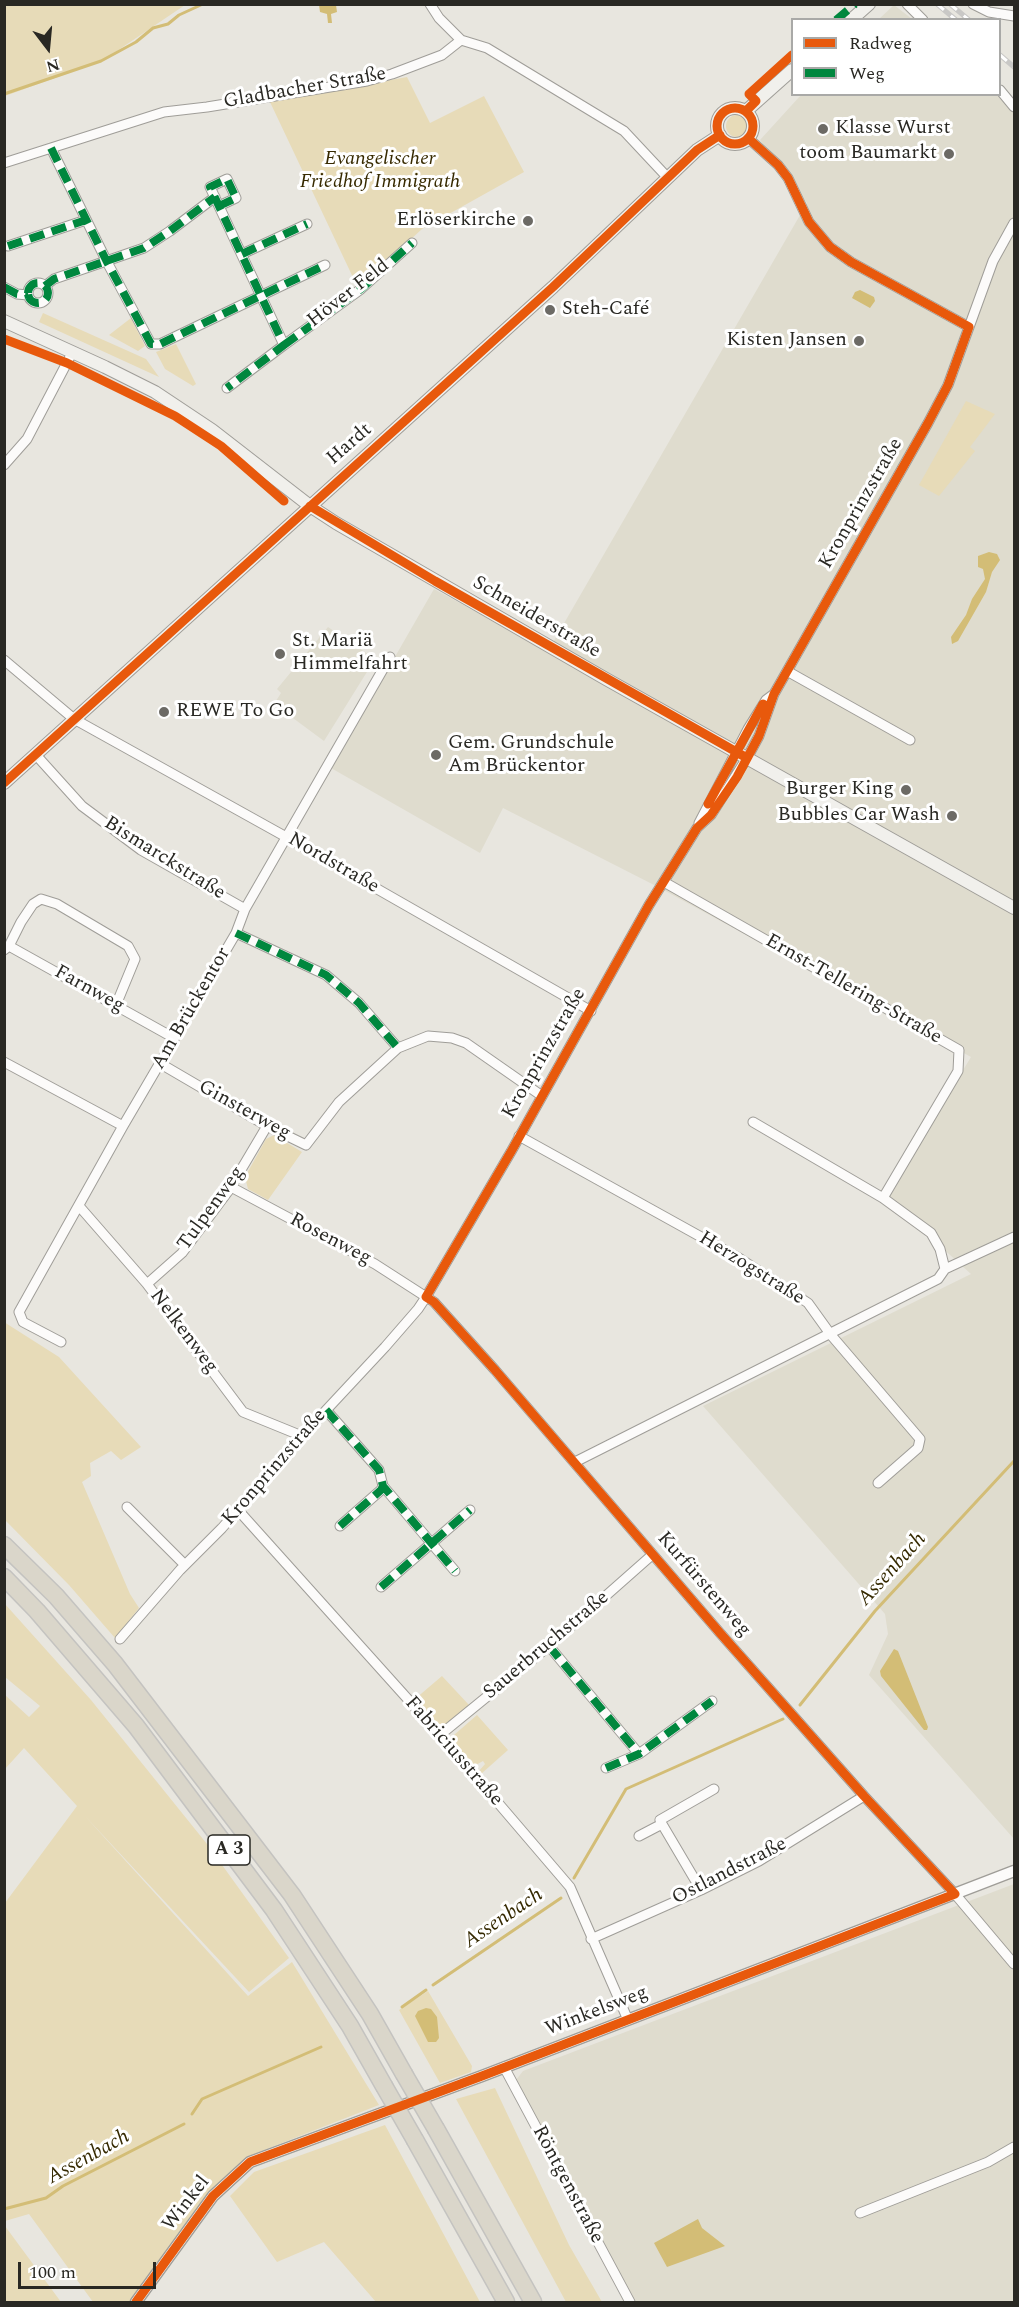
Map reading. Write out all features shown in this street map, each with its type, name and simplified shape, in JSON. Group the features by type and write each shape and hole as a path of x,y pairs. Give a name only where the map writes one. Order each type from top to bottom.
{"highway":[{"name":"A 3","path":"4,1545 56,1596 115,1664 292,1895 370,2014 533,2302"},
{"name":"A 3","path":"4,1577 79,1658 136,1726 274,1910 350,2026 506,2302"}],"main road":[{"path":"853,18 868,4"},
{"path":"746,111 791,71"},
{"path":"734,108 746,111 751,116 753,124 748,138 734,144 720,135 718,121 723,112 734,108"},
{"name":"Hardt","path":"4,783 553,287 697,150 720,135"},
{"name":"Schneiderstraße","path":"4,321 154,392 231,444 310,506 435,581 1014,908"}],"street":[{"path":"430,4 439,18 461,40 487,48 624,131 668,178"},
{"path":"907,4 921,18"},
{"path":"973,4 988,12 1014,16"},
{"name":"Gladbacher Straße","path":"4,163 164,112 367,81 442,55 461,40"},
{"path":"1001,92 1014,107"},
{"path":"748,138 778,165 788,178 809,222 819,236 835,251 969,327"},
{"path":"51,148 106,262"},
{"path":"219,206 236,198 227,179 210,187 284,345"},
{"path":"45,286 54,279 144,248 214,197"},
{"path":"8,246 86,220"},
{"name":"Kronprinzstraße","path":"120,1639 385,1347 426,1297 591,1011 649,905 697,828 704,810 742,755 766,700 774,694 928,423 948,385 993,261 1014,223"},
{"path":"242,254 307,224"},
{"name":"Höver Feld","path":"226,388 361,289 412,243"},
{"name":"Höver Feld","path":"106,262 148,341 156,346 325,265"},
{"path":"28,295 32,285 45,286"},
{"path":"4,287 17,294 28,295 33,302 42,302 48,294 45,286"},
{"path":"4,465 27,439 72,353"},
{"name":"Am Brückentor","path":"62,1342 23,1322 19,1315 123,1126 236,933 245,909 288,838 390,657"},
{"name":"Nordstraße","path":"4,660 74,719 591,1011"},
{"path":"787,671 910,740"},
{"name":"Bismarckstraße","path":"36,754 82,806 133,844 245,909"},
{"name":"Ernst-Tellering-Straße","path":"664,882 959,1050 958,1071 883,1198"},
{"path":"7,948 33,904 41,899 57,904 128,946 135,959 116,1005"},
{"path":"236,933 326,975 360,1003 398,1048 428,1036 452,1038 466,1043 542,1096"},
{"name":"Farnweg","path":"7,948 174,1038"},
{"name":"Ginsterweg","path":"161,1064 267,1126 306,1144 339,1102 398,1048"},
{"path":"4,1062 123,1126"},
{"path":"753,1122 883,1198 931,1233 940,1249 945,1269"},
{"name":"Tulpenweg","path":"147,1284 182,1252 231,1187 267,1126"},
{"name":"Herzogstraße","path":"519,1136 739,1258 808,1303 831,1335 920,1439 918,1448 878,1483"},
{"name":"Rosenweg","path":"231,1187 375,1264 426,1297"},
{"name":"Nelkenweg","path":"79,1206 147,1284 243,1412 302,1436"},
{"path":"575,1462 831,1335 938,1279 945,1269 1014,1237"},
{"name":"Kurfürstenweg","path":"426,1297 434,1302 488,1361 652,1555 864,1796 955,1894 1014,1964"},
{"path":"326,1410 379,1470 384,1481 381,1490 340,1526"},
{"path":"383,1486 455,1571"},
{"path":"127,1508 185,1565"},
{"name":"Fabriciusstraße","path":"238,1510 440,1735 570,1887 628,2020"},
{"path":"381,1587 470,1510"},
{"name":"Sauerbruchstraße","path":"440,1735 549,1646 652,1555"},
{"path":"549,1646 639,1754"},
{"path":"606,1768 639,1754 712,1701"},
{"path":"701,1890 660,1820 714,1789"},
{"name":"Ostlandstraße","path":"591,1939 701,1890 759,1861 864,1796"},
{"path":"639,1836 662,1824"},
{"name":"Winkelsweg","path":"250,2162 628,2020 1014,1871"},
{"name":"Röntgenstraße","path":"504,2067 630,2302"},
{"path":"860,2212 988,2162 1014,2147"},
{"name":"Winkel","path":"136,2302 213,2196 250,2162"}],"shaded area":[{"path":"319,5 336,5 337,12 331,14 332,23 328,23 327,14 320,12"},
{"path":"894,5 911,18 880,18"},
{"path":"1001,94 1014,101 1014,1839 869,1675 888,1634 885,1614 703,1406 971,1274 886,1197 971,1057 658,887 503,808 480,853 331,768 434,589 548,651 807,203 760,140 800,96"},
{"path":"860,290 874,297 875,301 870,308 852,298 855,292"},
{"path":"989,552 997,554 1000,560 992,572 986,592 958,641 952,644 951,637 966,615 972,599 985,579 983,569 978,567 978,556"},
{"path":"328,627 375,659 324,741 274,704 281,693 277,689"},
{"path":"894,1649 898,1651 928,1727 927,1730 924,1730 881,1676 880,1671"},
{"path":"1014,1884 1014,2302 625,2302 516,2080 523,2071"},
{"path":"431,2009 437,2017 439,2038 436,2042 428,2042 415,2016 418,2011"},
{"path":"698,2219 702,2228 725,2246 667,2267 654,2243"}],"green space":[{"path":"4,5 185,5 102,61 5,96"},
{"name":"Evangelischer Friedhof Immigrath","path":"407,77 430,123 484,96 524,172 422,229 358,288 270,102"},
{"path":"737,115 745,118 748,126 745,134 737,137 729,134 726,126 729,118"},
{"path":"43,313 146,359 159,377 39,322"},
{"path":"131,318 145,346 138,351 109,335"},
{"path":"176,344 196,384 193,386 165,369 156,352"},
{"path":"966,401 995,414 970,447 975,451 939,496 919,485"},
{"path":"274,1135 302,1152 268,1200 248,1189 245,1177 266,1139"},
{"path":"4,1322 59,1357 141,1447 121,1460 111,1451 90,1463 91,1476 82,1482 130,1594 139,1608 115,1638 69,1585 5,1520"},
{"path":"5,1604 91,1700 207,1844 289,1958 249,1992 85,1816 248,1996 292,1962 379,2105 246,2157 211,2191 132,2302 93,2302 29,2214 5,2221 5,1903 77,1806 24,1748 5,1769 4,1694 29,1717 40,1706 5,1677"},
{"path":"442,1676 469,1705 442,1726 415,1699"},
{"path":"477,1715 508,1750 481,1774 479,1771 485,1764 483,1761 474,1766 453,1742 454,1735"},
{"path":"428,1991 472,2066 471,2072 440,2083 399,2010"},
{"path":"495,2088 569,2245 602,2302 566,2302 456,2099"},
{"path":"385,2125 480,2302 376,2302 324,2242 277,2262 230,2196 254,2172"},
{"path":"5,2226 61,2302 5,2302"}],"waterway":[{"path":"4,94 101,61 136,42 153,28 168,24 179,15 203,4"},
{"name":"Assenbach","path":"800,1705 875,1611 1014,1461"},
{"name":"Assenbach","path":"574,1878 626,1789 783,1719"},
{"name":"Assenbach","path":"433,1985 561,1898"},
{"name":"Assenbach","path":"402,2007 426,1990"},
{"name":"Assenbach","path":"192,2114 202,2099 321,2047"},
{"name":"Assenbach","path":"4,2209 46,2198 63,2186 184,2124"}],"railway":[{"path":"937,4 954,18"},
{"path":"950,4 967,18"},
{"path":"1001,56 1014,67"}],"marked path":[{"path":"838,18 855,4"},
{"path":"51,148 107,262 151,344 160,344 325,265"},
{"path":"219,206 236,198 227,179 210,187 284,345 227,388"},
{"path":"45,286 54,279 144,248 215,197"},
{"path":"8,246 86,220"},
{"path":"242,254 307,224"},
{"path":"284,345 361,289 412,243"},
{"path":"38,283 45,286 48,293 45,300 38,303 31,300 28,293 31,286 38,283"},
{"path":"4,287 17,294 28,295"},
{"path":"236,933 326,975 359,1003 398,1048"},
{"path":"326,1410 379,1470 383,1486 455,1571"},
{"path":"340,1526 383,1486"},
{"path":"381,1587 470,1510"},
{"path":"549,1646 639,1754"},
{"path":"606,1768 639,1754 712,1701"}],"cycle path":[{"path":"746,111 756,101 749,94 791,56"},
{"path":"735,108 748,113 753,126 748,139 735,144 722,139 717,126 722,113 735,108"},
{"path":"4,783 553,287 697,150 720,135"},
{"path":"136,2302 213,2196 250,2162 482,2076 955,1894 864,1796 720,1633 495,1370 434,1302 426,1297 512,1150 649,905 697,828 711,815 737,777 759,736 774,694 948,385 969,327 851,262 830,247 809,222 788,178 778,165 748,138"},
{"path":"4,339 67,363 175,416 221,446 284,501"},
{"path":"310,506 435,581 747,758"},
{"path":"708,804 763,704"}],"place":[{"name":"Klasse Wurst","path":"823,129"},
{"name":"toom Baumarkt","path":"949,154"},
{"name":"Erlöserkirche","path":"528,221"},
{"name":"Steh-Café","path":"550,310"},
{"name":"Kisten Jansen","path":"859,341"},
{"name":"St. Mariä Himmelfahrt","path":"280,654"},
{"name":"REWE To Go","path":"164,712"},
{"name":"Gem. Grundschule Am Brückentor","path":"436,755"},
{"name":"Burger King","path":"906,790"},
{"name":"Bubbles Car Wash","path":"952,816"}]}
